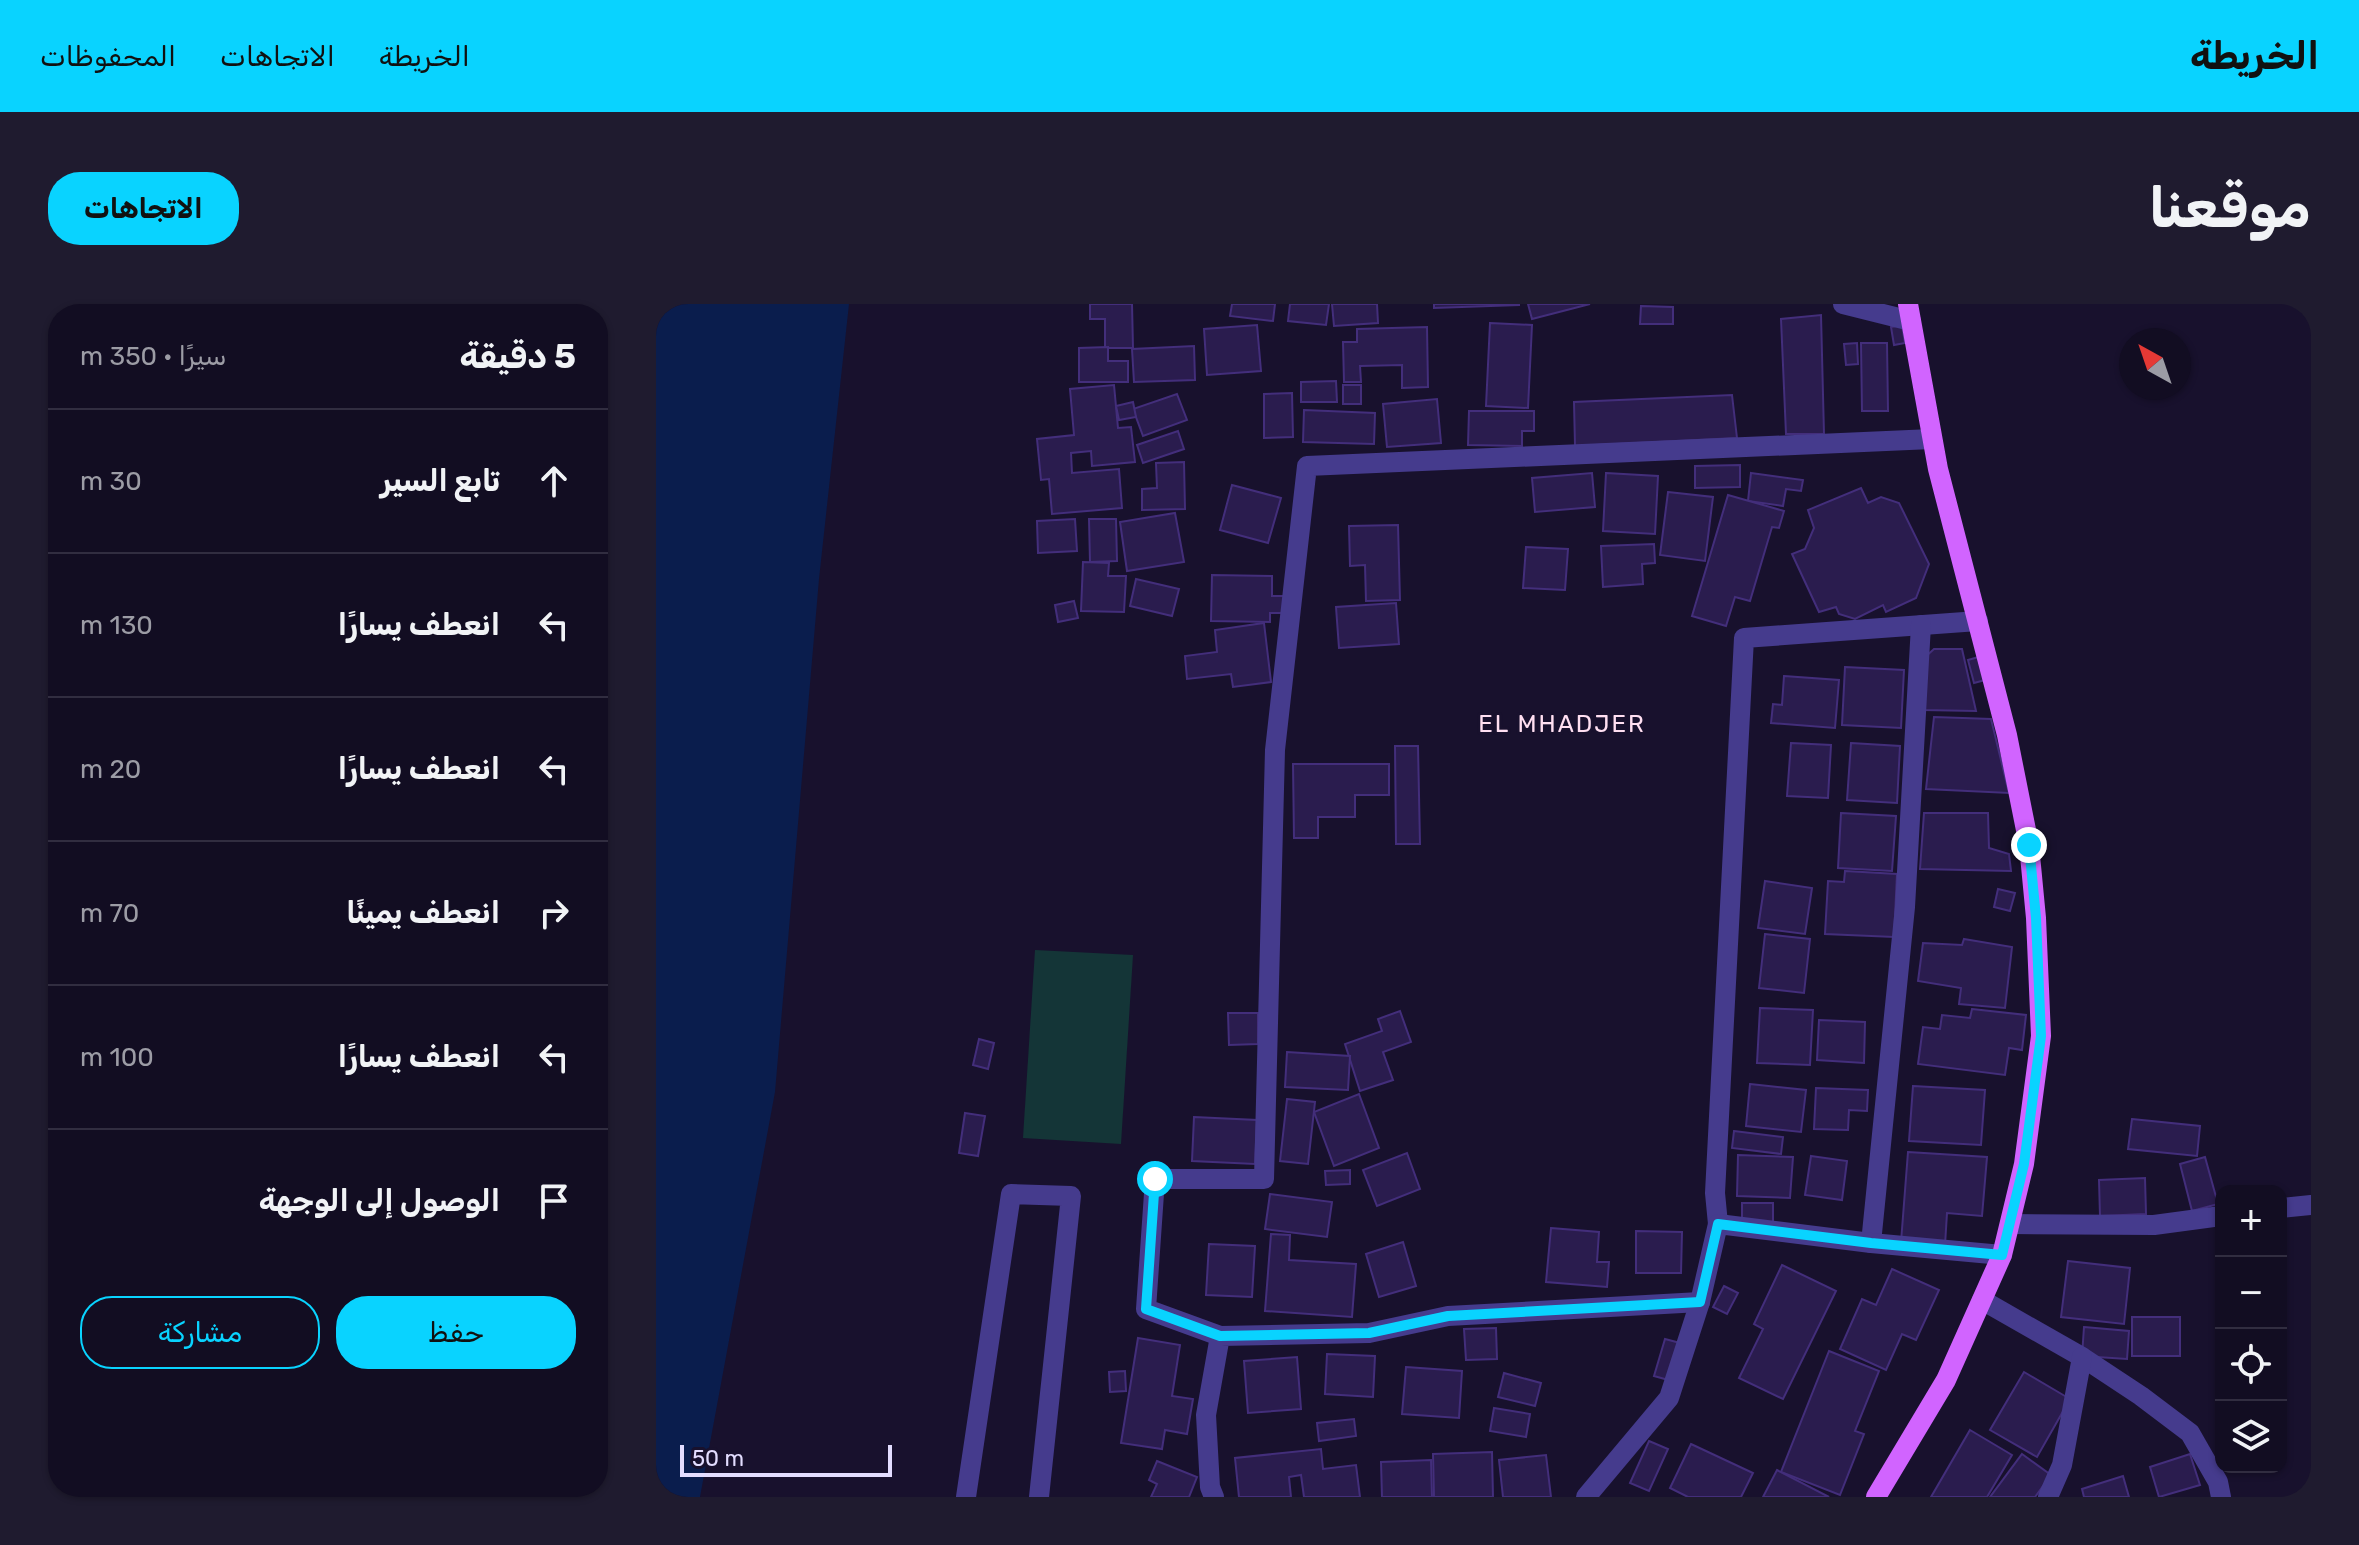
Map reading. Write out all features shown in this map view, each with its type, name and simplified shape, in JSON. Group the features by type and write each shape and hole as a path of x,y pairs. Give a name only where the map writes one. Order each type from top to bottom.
{"main road":[{"path":"1876,1497 1946,1380 2002,1255 2024,1164 2041,1036 2036,918 2029,845 1978,621 1932,439 1910,312"}],"street":[{"path":"1843,304 1910,312"},
{"path":"1700,1302 1448,1316 1369,1333 1220,1336 1146,1309 1155,1179 1264,1179 1275,750 1307,466 1932,439"},
{"path":"1586,1497 1669,1398 1700,1302 1718,1224 1715,1193 1744,638 1978,621"},
{"path":"1871,1243 1905,907 1921,625"},
{"path":"966,1497 1011,1194 1071,1196 1039,1497"},
{"path":"2287,1207 2311,1205"},
{"path":"2010,1224 2154,1225 2215,1217"},
{"path":"1718,1224 2002,1255"},
{"path":"1982,1300 2082,1357 2190,1433 2218,1482 2221,1497"},
{"path":"1214,1497 1210,1487 1206,1415 1220,1336"},
{"path":"2048,1497 2062,1465 2082,1357"}],"green space":[{"path":"1035,950 1133,955 1121,1144 1023,1138"}],"water":[{"path":"656,304 849,304 819,579 775,1092 700,1497 656,1497"}],"building":[{"path":"1090,304 1132,304 1133,348 1105,348 1105,319 1090,319"},
{"path":"1232,304 1275,304 1273,321 1230,316"},
{"path":"1290,304 1329,304 1326,325 1288,321"},
{"path":"1332,304 1377,304 1378,323 1334,326"},
{"path":"1434,304 1519,304 1519,305 1434,308"},
{"path":"1528,304 1590,304 1532,319"},
{"path":"1641,306 1673,307 1673,324 1640,324"},
{"path":"1821,315 1824,434 1786,434 1781,319"},
{"path":"1490,323 1532,325 1528,408 1486,406"},
{"path":"1257,325 1261,371 1207,375 1204,329"},
{"path":"1902,325 1905,343 1894,345 1891,327"},
{"path":"1427,327 1428,387 1402,388 1402,365 1360,366 1361,382 1344,382 1343,342 1357,342 1357,329"},
{"path":"1857,343 1858,364 1846,365 1844,344"},
{"path":"1861,343 1887,343 1888,411 1862,411"},
{"path":"1194,346 1195,380 1134,382 1132,349"},
{"path":"1108,347 1108,361 1128,361 1128,382 1079,382 1079,348"},
{"path":"1336,381 1337,402 1301,402 1301,382"},
{"path":"1114,385 1118,428 1131,427 1135,462 1092,466 1091,451 1071,453 1072,473 1119,469 1122,508 1052,514 1049,479 1041,480 1037,439 1074,435 1070,389"},
{"path":"1343,385 1361,385 1361,404 1343,404"},
{"path":"1292,393 1293,437 1264,438 1264,394"},
{"path":"1177,394 1187,420 1143,436 1133,409"},
{"path":"1732,395 1737,438 1575,446 1574,402"},
{"path":"1437,399 1441,443 1387,447 1383,404"},
{"path":"1133,402 1136,417 1119,420 1116,406"},
{"path":"1304,410 1375,413 1374,444 1303,442"},
{"path":"1469,411 1534,411 1534,431 1522,431 1522,446 1468,445"},
{"path":"1178,431 1184,449 1143,463 1137,445"},
{"path":"1184,462 1185,509 1142,510 1142,489 1157,488 1156,463"},
{"path":"1740,465 1740,487 1695,488 1695,466"},
{"path":"1592,473 1595,507 1535,512 1532,478"},
{"path":"1606,473 1658,476 1655,534 1603,531"},
{"path":"1751,473 1803,480 1801,491 1786,489 1783,506 1748,501"},
{"path":"1232,485 1281,498 1268,543 1220,530"},
{"path":"1861,488 1868,503 1881,497 1899,503 1929,564 1916,598 1886,612 1883,605 1855,619 1839,614 1836,607 1819,612 1792,554 1805,549 1814,528 1808,510"},
{"path":"1668,492 1713,497 1705,561 1660,555"},
{"path":"1728,495 1784,511 1779,528 1772,527 1750,601 1735,597 1726,626 1692,616"},
{"path":"1175,513 1184,562 1127,571 1120,522"},
{"path":"1075,519 1077,551 1038,553 1037,521"},
{"path":"1089,519 1116,519 1117,561 1090,562"},
{"path":"1398,525 1400,600 1366,601 1365,565 1350,566 1349,526"},
{"path":"1654,544 1655,563 1642,564 1643,584 1603,587 1601,546"},
{"path":"1526,547 1568,549 1565,590 1523,588"},
{"path":"1083,562 1109,563 1108,576 1126,576 1124,612 1081,611"},
{"path":"1212,575 1272,576 1272,596 1286,596 1285,613 1270,613 1270,622 1211,621"},
{"path":"1136,579 1179,589 1172,616 1130,606"},
{"path":"1074,601 1078,618 1058,622 1055,605"},
{"path":"1396,603 1399,644 1339,648 1336,607"},
{"path":"1264,623 1271,682 1233,687 1231,674 1187,679 1185,656 1217,652 1215,630"},
{"path":"1934,649 1962,649 1976,711 1923,710 1924,658"},
{"path":"1982,656 1989,679 1974,683 1968,660"},
{"path":"1845,667 1904,670 1901,728 1842,725"},
{"path":"1784,676 1839,680 1835,728 1771,723 1773,704 1782,705"},
{"path":"1934,717 1991,719 2009,793 1926,789"},
{"path":"1791,743 1831,745 1828,798 1787,796"},
{"path":"1851,743 1900,746 1897,803 1847,800"},
{"path":"1395,746 1418,746 1420,844 1396,844"},
{"path":"1293,764 1389,764 1389,795 1355,795 1355,817 1318,817 1318,838 1294,838"},
{"path":"1841,813 1896,816 1892,871 1838,868"},
{"path":"1924,813 1988,813 1989,848 2009,854 2011,871 1920,869"},
{"path":"1845,871 1897,874 1894,937 1825,934 1828,881 1844,882"},
{"path":"1765,881 1812,888 1805,934 1758,928"},
{"path":"1998,889 2015,893 2010,911 1994,907"},
{"path":"1765,934 1810,939 1804,993 1759,988"},
{"path":"1964,939 2012,947 2005,1008 1959,1004 1961,988 1918,981 1923,943 1962,945"},
{"path":"1760,1008 1813,1010 1810,1065 1757,1063"},
{"path":"1972,1009 2026,1015 2022,1050 2009,1048 2005,1075 1918,1064 1923,1027 1940,1029 1942,1015 1970,1018"},
{"path":"1400,1011 1411,1042 1383,1052 1393,1080 1360,1091 1345,1044 1382,1031 1378,1019"},
{"path":"1228,1013 1258,1013 1258,1044 1229,1045"},
{"path":"1819,1020 1865,1022 1864,1063 1817,1060"},
{"path":"979,1039 994,1043 988,1069 973,1065"},
{"path":"1287,1052 1350,1056 1348,1090 1285,1087"},
{"path":"1750,1084 1806,1090 1801,1132 1746,1126"},
{"path":"1913,1086 1985,1090 1981,1145 1909,1141"},
{"path":"1816,1088 1868,1090 1867,1111 1849,1110 1848,1130 1814,1129"},
{"path":"1359,1094 1379,1148 1334,1166 1314,1112"},
{"path":"1287,1099 1315,1102 1308,1164 1280,1161"},
{"path":"965,1113 985,1116 978,1156 959,1153"},
{"path":"1194,1117 1257,1120 1255,1164 1192,1161"},
{"path":"2132,1119 2200,1126 2197,1156 2128,1149"},
{"path":"1734,1131 1783,1137 1781,1154 1732,1148"},
{"path":"1908,1152 1987,1157 1982,1216 1947,1213 1945,1245 1901,1242"},
{"path":"1407,1153 1420,1189 1377,1206 1363,1170"},
{"path":"1738,1155 1793,1157 1790,1198 1737,1196"},
{"path":"1811,1156 1847,1161 1842,1200 1805,1195"},
{"path":"2205,1157 2215,1205 2192,1211 2180,1164"},
{"path":"1350,1170 1350,1184 1326,1185 1325,1171"},
{"path":"2145,1178 2146,1214 2100,1216 2099,1180"},
{"path":"1270,1194 1332,1202 1327,1237 1265,1229"},
{"path":"1742,1203 1773,1203 1773,1225 1742,1225"},
{"path":"1551,1228 1599,1232 1597,1262 1609,1262 1607,1287 1546,1282"},
{"path":"1636,1231 1682,1232 1681,1273 1636,1273"},
{"path":"1271,1234 1290,1235 1289,1260 1356,1264 1352,1317 1265,1311"},
{"path":"1403,1242 1416,1286 1379,1297 1366,1254"},
{"path":"1209,1244 1255,1246 1252,1297 1206,1295"},
{"path":"2068,1261 2130,1268 2124,1324 2061,1317"},
{"path":"1782,1265 1836,1291 1783,1399 1739,1378 1763,1329 1754,1324"},
{"path":"1892,1269 1939,1290 1916,1340 1902,1334 1886,1370 1840,1349 1862,1299 1876,1305"},
{"path":"1724,1286 1738,1293 1727,1314 1713,1307"},
{"path":"2132,1317 2180,1317 2180,1356 2132,1356"},
{"path":"2084,1327 2129,1331 2127,1359 2082,1356"},
{"path":"1496,1328 1497,1359 1466,1360 1464,1329"},
{"path":"1138,1338 1180,1345 1172,1396 1193,1399 1187,1434 1165,1430 1162,1449 1121,1443"},
{"path":"1665,1339 1684,1344 1672,1381 1654,1376"},
{"path":"1829,1351 1879,1371 1855,1431 1864,1434 1840,1495 1781,1472"},
{"path":"1327,1354 1375,1356 1373,1397 1325,1394"},
{"path":"1297,1357 1301,1409 1248,1413 1244,1361"},
{"path":"1406,1367 1462,1371 1459,1418 1402,1414"},
{"path":"1125,1371 1126,1391 1110,1392 1109,1372"},
{"path":"2024,1372 2070,1399 2037,1457 1990,1430"},
{"path":"1504,1373 1541,1383 1535,1406 1498,1397"},
{"path":"1494,1408 1530,1414 1526,1437 1490,1431"},
{"path":"1354,1419 1356,1436 1319,1441 1317,1423"},
{"path":"1970,1430 2012,1455 1987,1497 1931,1497"},
{"path":"1649,1441 1668,1449 1649,1491 1630,1483"},
{"path":"1691,1444 1753,1473 1741,1497 1688,1497 1670,1488"},
{"path":"1321,1449 1323,1469 1356,1465 1360,1497 1304,1497 1301,1475 1289,1477 1291,1497 1239,1497 1235,1458"},
{"path":"1492,1452 1493,1497 1434,1497 1433,1454"},
{"path":"2022,1454 2051,1475 2035,1497 1990,1497"},
{"path":"2190,1454 2200,1485 2159,1497 2150,1467"},
{"path":"1546,1455 1551,1497 1503,1497 1499,1460"},
{"path":"1431,1460 1432,1497 1382,1497 1381,1462"},
{"path":"1157,1461 1197,1477 1189,1497 1151,1497 1157,1484 1149,1480"},
{"path":"1777,1470 1829,1497 1763,1497"},
{"path":"2123,1476 2129,1497 2084,1497 2082,1489"}],"district":[{"name":"EL MHADJER","path":"1562,724"}],"route":[{"path":"1155,1179 1146,1309 1220,1336 1369,1333 1448,1316 1700,1302 1718,1224 2002,1255 2024,1164 2041,1036 2036,918 2029,845"}]}
